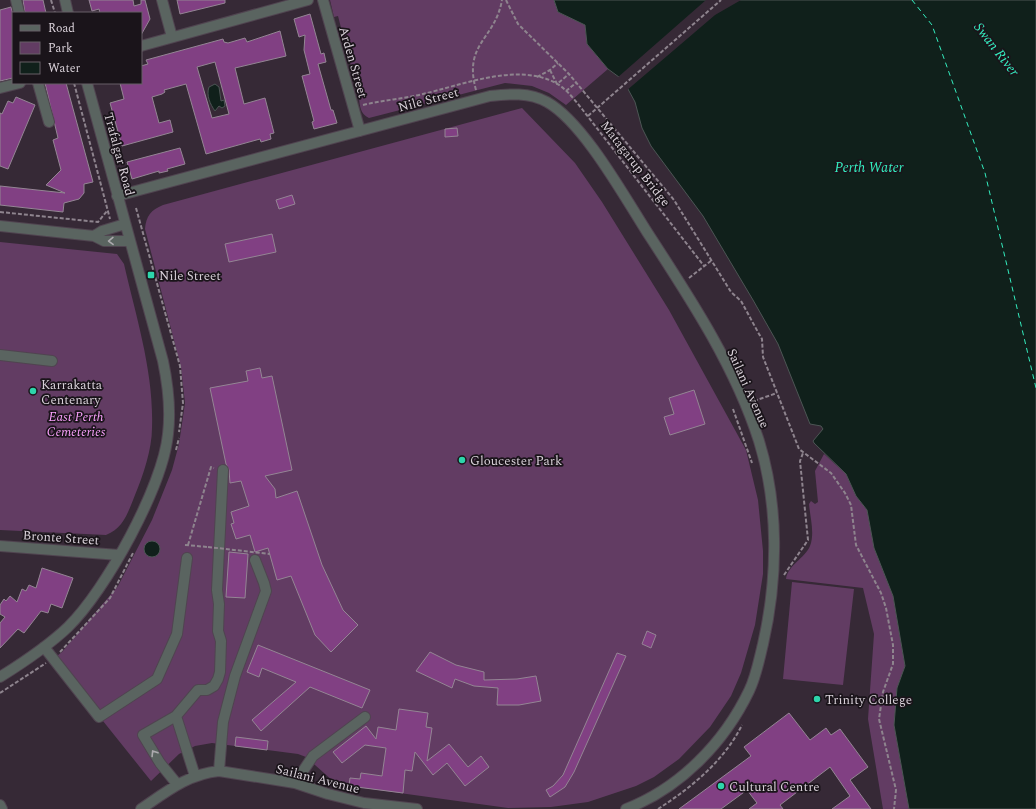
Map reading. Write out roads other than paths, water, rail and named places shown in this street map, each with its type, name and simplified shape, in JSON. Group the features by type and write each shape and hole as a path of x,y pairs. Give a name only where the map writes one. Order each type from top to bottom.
{"street":[{"path":"16,0 19,12"},
{"path":"64,0 68,12"},
{"path":"162,0 172,37"},
{"path":"142,46 308,0"},
{"name":"Arden Street","path":"323,0 360,131"},
{"path":"0,88 16,84"},
{"path":"38,84 48,122"},
{"name":"Trafalgar Road","path":"0,677 44,647 69,626 104,581 134,529 162,463 168,435 168,390 163,361 87,84"},
{"name":"Nile Street","path":"117,196 490,96 513,93"},
{"name":"Sailani Avenue","path":"513,93 531,96 546,102 572,122 614,180 681,284 735,381 759,442 770,494 773,516 774,578 759,660 750,689 735,718 717,742 692,768 662,791 626,809"},
{"path":"0,226 94,236 104,241 128,232"},
{"path":"94,236 102,231 128,232"},
{"path":"0,355 52,361"},
{"path":"178,784 160,763 143,735 176,716 198,690 207,690 214,686 218,679 220,672 221,641 218,631 218,604 216,590 223,470"},
{"name":"Bronte Street","path":"0,546 119,555"},
{"path":"44,647 99,717 156,679 177,634 187,558"},
{"path":"219,771 223,722 235,676 266,591 255,560"},
{"path":"176,716 196,776"},
{"path":"295,783 299,774 313,756 365,717"},
{"name":"Sailani Avenue","path":"141,809 178,784 196,776 219,771 295,783 349,800 417,809"},
{"path":"0,805 2,809"}],"water":[{"name":"Perth Water","path":"554,0 1036,0 1036,809 909,809 894,725 897,688 905,666 893,596 874,548 867,510 856,496 846,474 814,443 813,441 823,429 821,426 810,424 778,344 703,216 651,146 642,128 635,102 623,80 608,69 587,44 585,25 558,12"},
{"path":"215,84 219,87 221,101 224,100 225,106 222,108 219,106 215,111 210,102 208,93 209,87"},
{"path":"152,541 159,546 160,549 155,556 152,557 145,552 144,549 149,542"}],"place":[{"name":"Nile Street","path":"151,275"},
{"name":"Karrakatta Centenary","path":"33,391"},
{"name":"Gloucester Park","path":"462,460"},
{"name":"Trinity College","path":"817,699"},
{"name":"Cultural Centre","path":"721,786"}],"water label":[{"name":"Swan River","path":"997,49"}],"park label":[{"name":"East Perth Cemeteries","path":"76,424"}]}
